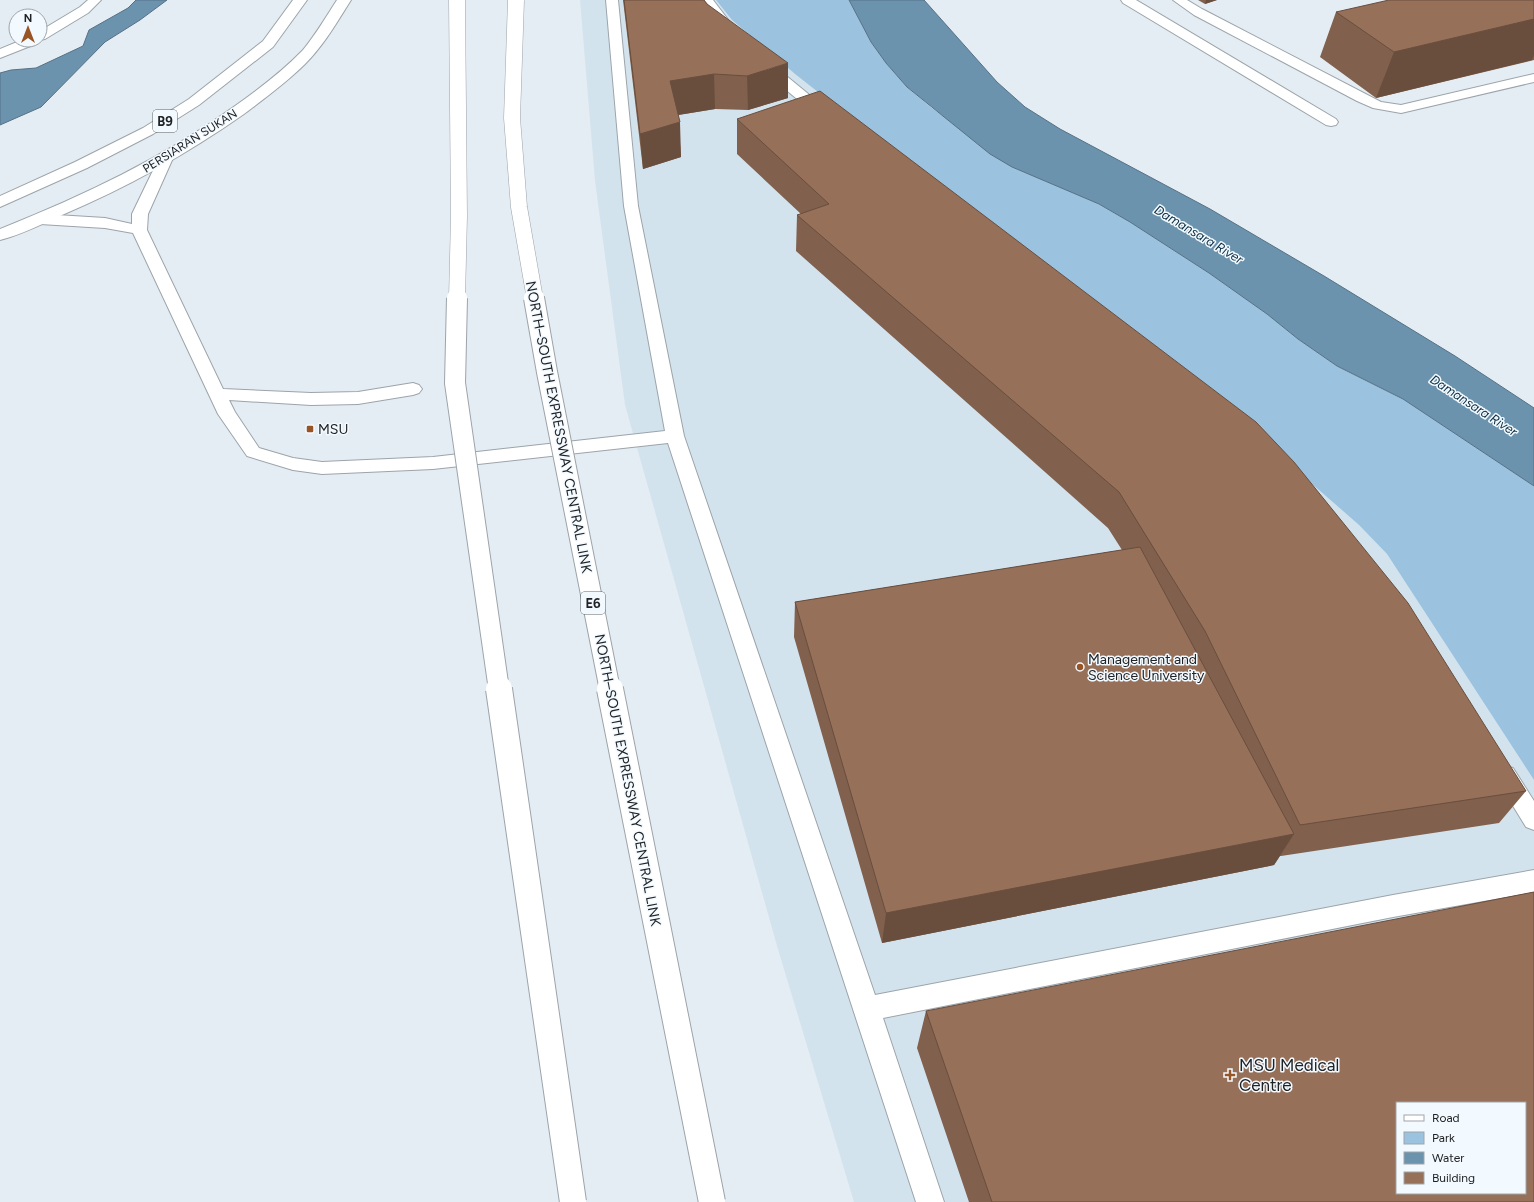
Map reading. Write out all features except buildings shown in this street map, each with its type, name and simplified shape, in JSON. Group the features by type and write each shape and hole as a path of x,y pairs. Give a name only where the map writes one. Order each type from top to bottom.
{"main road":[{"name":"B9","path":"0,202 81,165 148,131 194,102 268,44 300,0"},
{"name":"PERSIARAN SUKAN","path":"0,235 40,219 113,186 166,158 230,117 284,76 313,46 344,0"},
{"path":"457,0 458,216 455,383 573,1202"},
{"name":"NORTH–SOUTH EXPRESSWAY CENTRAL LINK","path":"516,0 512,118 519,207 548,380 712,1202"}],"lane":[{"path":"48,31 84,10 95,0"},
{"path":"612,0 631,206 675,436 930,1202"},
{"path":"707,0 740,42"},
{"path":"1127,0 1331,122"},
{"path":"1179,0 1198,12 1378,105 1401,109 1534,78"},
{"path":"1164,23 1198,12"},
{"path":"0,54 14,48"},
{"path":"756,58 834,122"},
{"path":"166,158 140,214 139,230 227,414 253,452 293,464 322,468 433,463 675,436"},
{"path":"40,219 105,223 139,230"},
{"path":"218,394 312,399 358,398 413,390"},
{"path":"1495,760 1534,820"},
{"path":"867,1009 1385,908 1534,881"}],"shaded area":[{"name":"Management and Science University","path":"580,0 716,0 732,20 795,74 1272,449 1359,525 1387,554 1534,780 1534,1202 854,1202 777,946 625,405 595,181"}],"green space":[{"path":"716,0 849,0 871,42 886,63 907,87 932,108 1012,167 1099,204 1130,222 1209,273 1337,366 1403,399 1534,486 1534,780 1387,554 1359,525 1272,449 795,74 732,20"}],"water":[{"path":"136,0 167,0 140,20 105,42 41,107 0,125 0,73 11,70 36,68 83,46 89,30 128,8"},
{"name":"Damansara River","path":"849,0 924,0 997,82 1025,107 1060,129 1210,209 1324,276 1455,356 1534,408 1534,486 1403,399 1337,366 1209,273 1130,222 1099,204 1012,167 990,154 907,87 886,63 871,42"}],"place":[{"name":"MSU","path":"310,429"},
{"name":"Management and Science University","path":"1080,667"},
{"name":"MSU Medical Centre","path":"1230,1075"}]}
